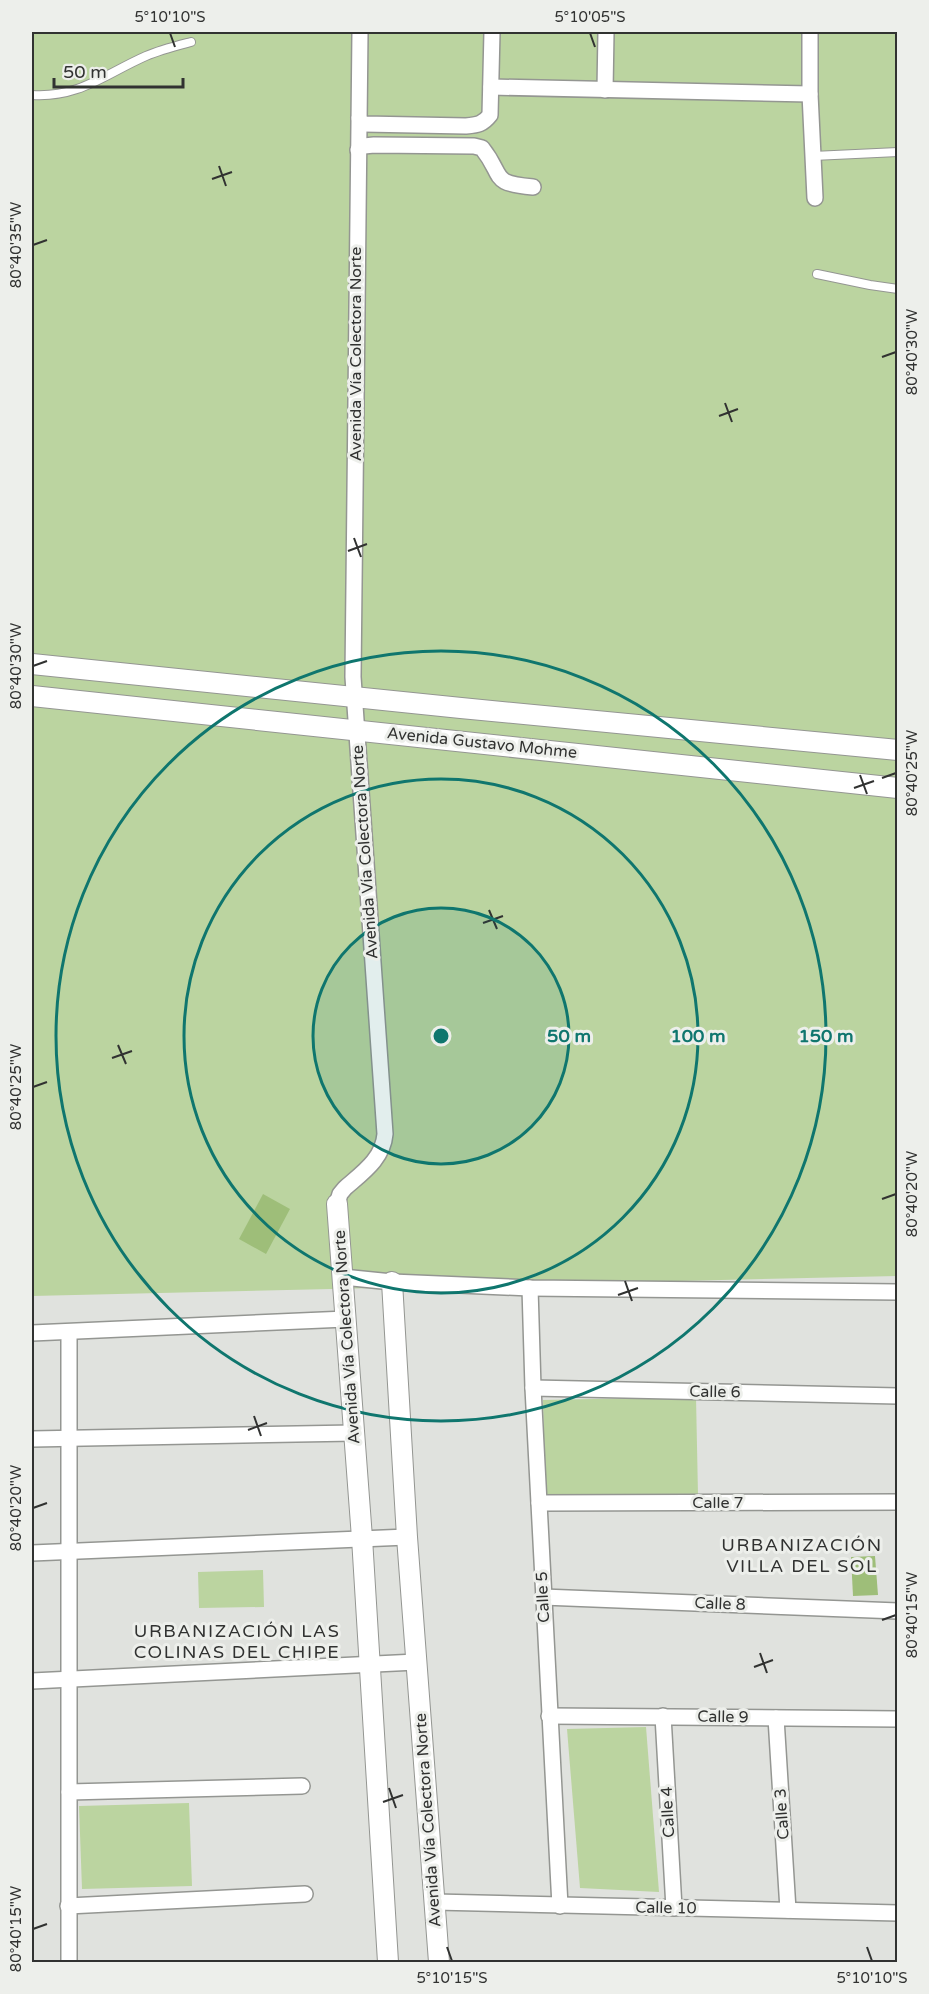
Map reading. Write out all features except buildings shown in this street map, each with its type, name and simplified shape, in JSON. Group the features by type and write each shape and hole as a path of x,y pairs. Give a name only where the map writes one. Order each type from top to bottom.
{"street":[{"name":"Avenida Vía Colectora Norte","path":"360,32 353,677 385,1134 384,1143 376,1159 345,1188 337,1204 362,1538 388,1962"},
{"path":"359,118 364,124 479,125 485,122 489,115 492,32"},
{"path":"605,90 606,32"},
{"path":"810,32 810,94 815,198"},
{"path":"491,87 810,94"},
{"path":"358,150 364,146 374,145 474,146 482,148 503,182 510,185 533,187"},
{"name":"Avenida Gustavo Mohme","path":"32,664 897,750"},
{"name":"Avenida Gustavo Mohme","path":"32,696 897,788"},
{"path":"343,1277 392,1282 530,1288 897,1292"},
{"name":"Avenida Vía Colectora Norte","path":"392,1282 406,1537 439,1962"},
{"name":"Calle 5","path":"530,1288 543,1597 560,1906"},
{"path":"32,1334 346,1319"},
{"path":"69,1332 69,1962"},
{"name":"Calle 6","path":"533,1388 897,1396"},
{"path":"32,1439 354,1433"},
{"name":"Calle 7","path":"539,1503 897,1503"},
{"path":"32,1553 406,1537"},
{"name":"Calle 8","path":"543,1597 897,1611"},
{"path":"32,1681 416,1662"},
{"name":"Calle 9","path":"549,1716 897,1719"},
{"name":"Calle 4","path":"663,1716 674,1908"},
{"name":"Calle 3","path":"776,1718 788,1910"},
{"path":"69,1792 302,1786"},
{"path":"68,1906 305,1894"},
{"name":"Calle 10","path":"435,1902 897,1913"}],"lane":[{"path":"32,95 48,96 67,93 105,78 146,56 191,42"},
{"path":"813,156 897,152"},
{"path":"817,274 897,289"}],"green space":[{"path":"32,32 897,32 897,1276 32,1296"},
{"path":"696,1397 698,1495 545,1498 543,1400"},
{"path":"263,1570 264,1607 199,1608 198,1572"},
{"path":"646,1727 659,1892 580,1888 567,1729"},
{"path":"189,1803 192,1886 82,1889 79,1806"}],"district":[{"name":"URBANIZACIÓN VILLA DEL SOL","path":"802,1555"},
{"name":"URBANIZACIÓN LAS COLINAS DEL CHIPE","path":"237,1641"}]}
